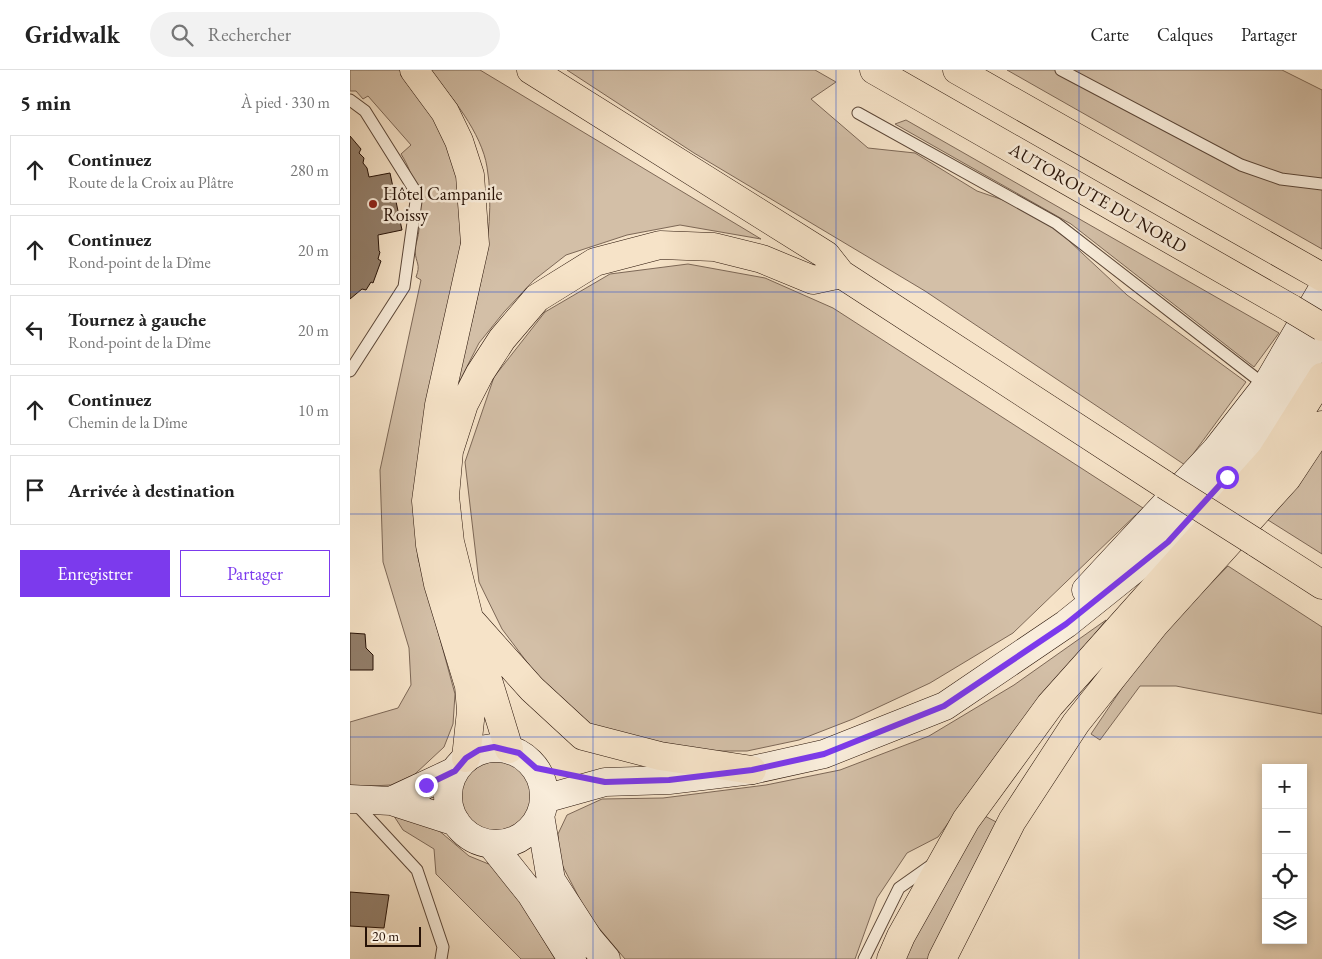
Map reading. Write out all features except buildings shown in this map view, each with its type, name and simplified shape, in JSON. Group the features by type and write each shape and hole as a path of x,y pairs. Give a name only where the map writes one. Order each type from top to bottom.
{"main road":[{"path":"414,70 445,112 459,141 470,175 475,244 439,405 426,501 430,545 438,584 469,686 470,711 461,764 450,784 448,797 450,810 456,822 468,834 479,841 491,844 506,843 520,838 532,828 542,807 605,782"},
{"path":"531,70 826,255 841,274 1322,585"},
{"name":"AUTOROUTE DU NORD","path":"874,70 1322,327"},
{"path":"944,706 1082,594 1216,450 1266,386 1319,280 957,70"},
{"path":"509,749 469,618 450,542 445,496 448,451 464,404 480,373 502,339 537,298 595,262 660,245 714,247 762,259 813,280 841,274"},
{"path":"536,768 605,782 669,780 752,770 824,754 944,706 1066,624 1168,542 1227,477 1275,412 1322,336"},
{"path":"890,959 966,820 1050,705 1271,458 1322,377"},
{"path":"942,959 1012,820 1076,723 1155,624 1287,478 1322,425"},
{"path":"469,618 532,689 583,736 660,756 752,770"},
{"path":"391,801 487,749 509,749 519,753 536,768 543,783 542,807 551,880 589,939 606,959"},
{"path":"350,799 391,801 456,822"},
{"path":"491,844 531,894 572,959"}],"lane":[{"path":"1061,70 1241,165 1281,179 1322,184"},
{"path":"350,100 365,111 417,194 404,287 350,371"},
{"path":"858,113 1056,223 1266,386"},
{"path":"350,799 417,870 443,948 441,959"},
{"path":"864,959 899,888 947,854"}],"shaded area":[{"path":"350,70 401,70 434,118 451,149 459,180 462,229 459,262 414,506 418,558 455,694 453,724 444,747 415,774 391,785 350,787 350,722 398,708 411,685 409,648 383,562 380,470 421,280 416,277 418,266 415,251 419,229 419,209 410,171 401,154 411,145 368,96 363,99 356,91 350,91"},
{"path":"428,70 480,70 761,239 680,225 627,235 566,255 534,280 504,312 479,343 455,390 481,279 489,222 490,194 487,167 479,141 464,115"},
{"path":"567,70 815,70 836,82 811,99 868,148 915,153 977,191 1038,212 1127,295 1246,382 1185,465 925,291 694,153"},
{"path":"1007,70 1282,70 1322,90 1322,249"},
{"path":"906,120 1279,333 1254,367 1071,224 895,124"},
{"path":"688,264 765,278 833,308 1143,508 1013,633 930,683 853,719 799,740 747,751 709,751 589,729 551,694 502,629 479,582 465,462 494,377 545,312 610,274"},
{"path":"1322,445 1322,554 1268,520"},
{"path":"1228,566 1322,627 1322,714 1176,686 1140,686 1100,740 1091,734 1130,676 1179,616"},
{"path":"1106,620 991,764 938,837 907,853 877,898 855,959 625,959 588,915 559,859 558,834 567,815 602,799 663,798 766,785 840,770 929,736 1014,685"},
{"path":"496,756 511,759 524,768 533,781 536,796 533,811 524,824 511,833 496,836 481,833 468,824 459,811 456,796 459,781 468,768 481,759"},
{"path":"392,813 437,829 469,856 496,867 505,876 555,959 521,959 436,874 434,849 403,830"},
{"path":"983,815 998,823 930,959 902,959"}],"place":[{"name":"Hôtel Campanile Roissy","path":"373,204"}],"route":[{"path":"426,785 455,771 466,758 479,750 494,747 509,749 519,753 536,768 605,782 669,780 752,770 824,754 944,706 1066,624 1168,542 1227,477"}]}
